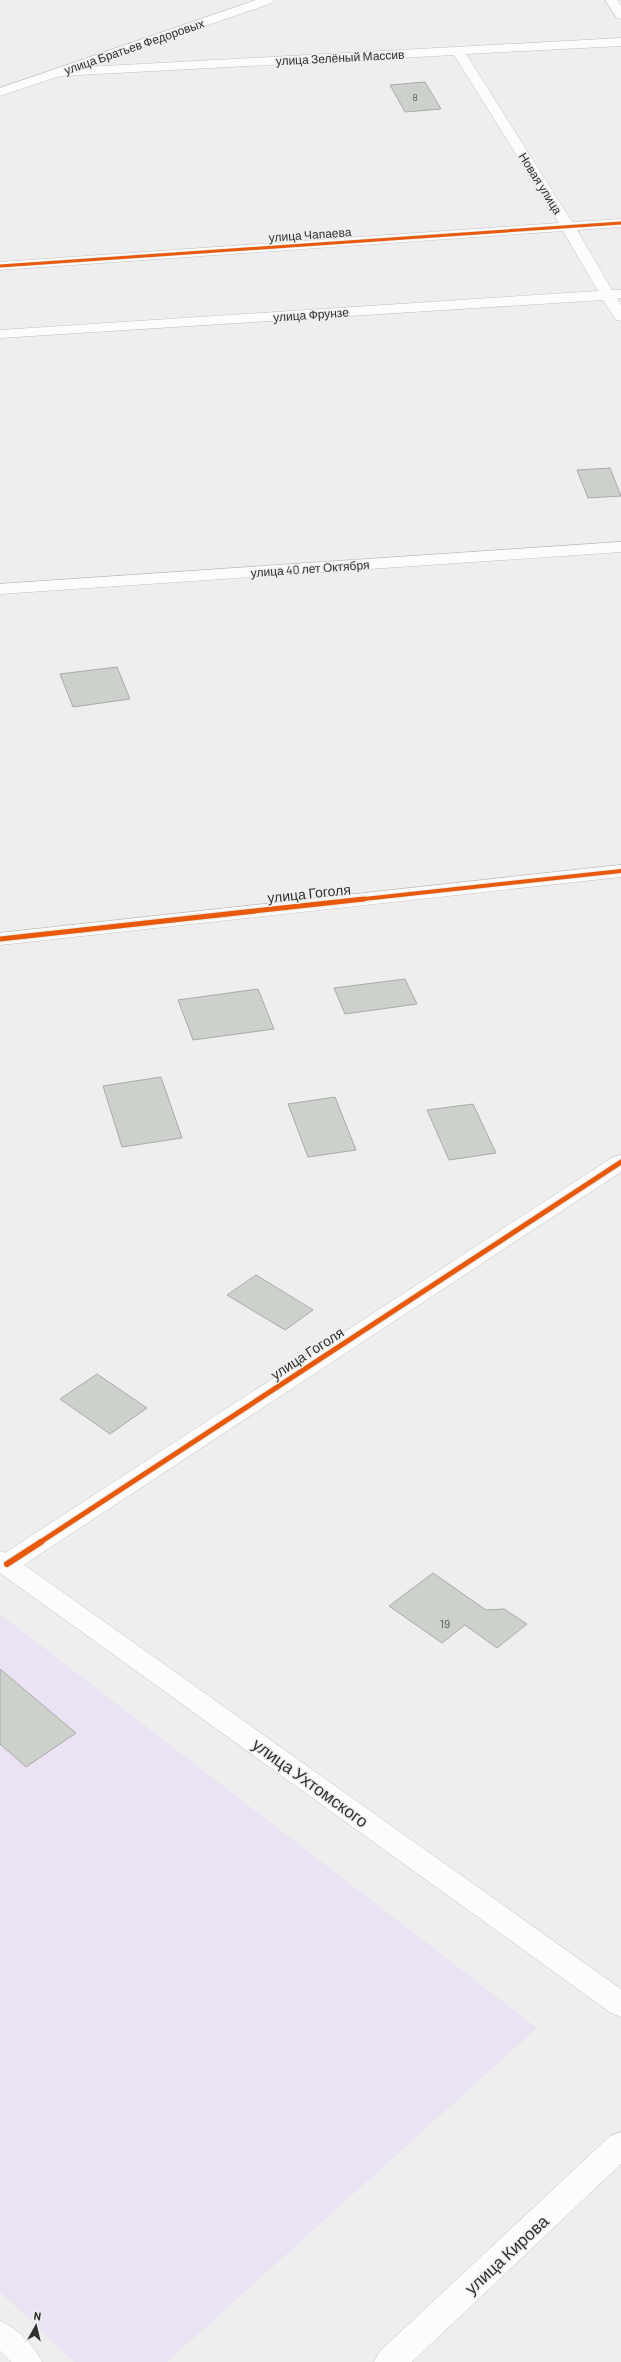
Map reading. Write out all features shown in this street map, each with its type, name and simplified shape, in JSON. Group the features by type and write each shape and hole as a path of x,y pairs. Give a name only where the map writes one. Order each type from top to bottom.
{"street":[{"name":"улица Братьев Федоровых","path":"0,92 268,0"},
{"path":"611,0 621,15"},
{"name":"улица Зелёный Массив","path":"59,72 621,42"},
{"name":"Новая улица","path":"458,51 568,227 615,295 621,317"},
{"name":"улица Чапаева","path":"0,266 621,223"},
{"name":"улица Фрунзе","path":"0,334 615,295"},
{"name":"улица 40 лет Октября","path":"0,589 621,547"},
{"name":"улица Гоголя","path":"0,939 621,872"},
{"name":"улица Гоголя","path":"3,1562 621,1162"},
{"name":"улица Ухтомского","path":"3,1562 621,2005"},
{"name":"улица Кирова","path":"390,2362 621,2145"}],"lane":[{"path":"0,2333 29,2362"}],"shaded area":[{"path":"0,1614 537,2028 167,2362 74,2362 0,2292"}],"building":[{"path":"425,82 441,109 405,112 390,85"},
{"path":"610,468 621,496 588,498 577,470"},
{"path":"117,667 130,699 73,707 60,674"},
{"path":"405,979 417,1004 345,1014 334,988"},
{"path":"258,989 274,1029 193,1040 178,1000"},
{"path":"161,1077 182,1138 122,1147 103,1086"},
{"path":"335,1097 356,1150 308,1157 288,1104"},
{"path":"473,1104 496,1153 449,1160 427,1110"},
{"path":"256,1275 313,1310 285,1330 227,1295"},
{"path":"97,1374 147,1408 110,1434 60,1399"},
{"path":"433,1573 486,1610 504,1609 527,1624 497,1648 465,1625 442,1643 389,1606"},
{"path":"0,1669 76,1733 26,1767 0,1744"}],"cycle path":[{"path":"0,266 621,223"},
{"path":"0,939 621,871"},
{"path":"7,1564 621,1162"}]}
